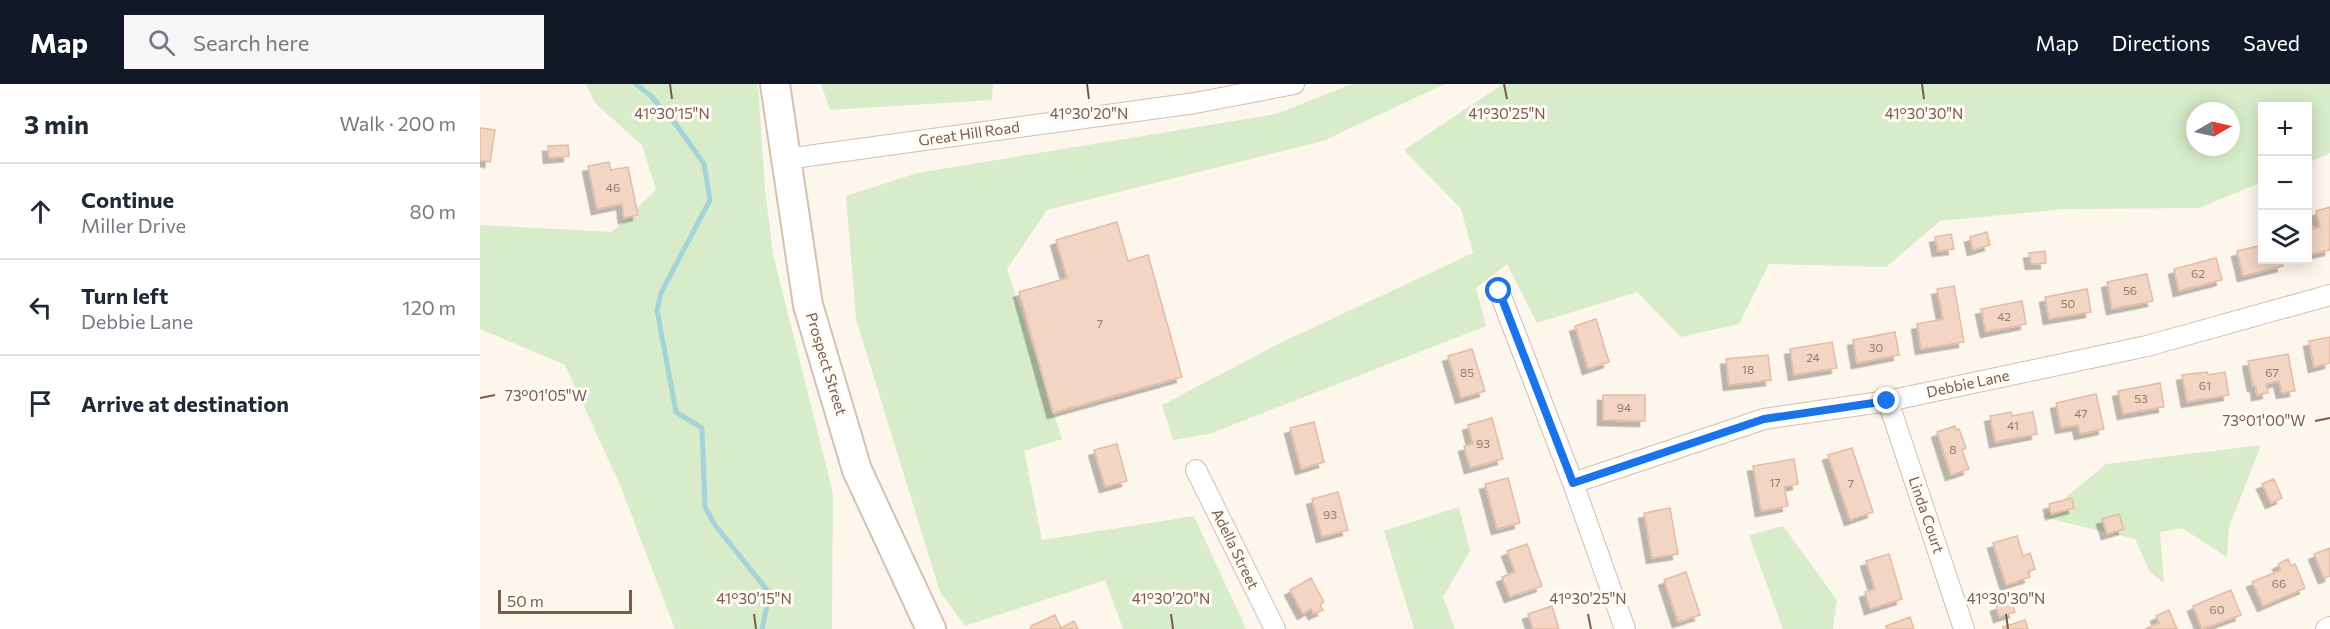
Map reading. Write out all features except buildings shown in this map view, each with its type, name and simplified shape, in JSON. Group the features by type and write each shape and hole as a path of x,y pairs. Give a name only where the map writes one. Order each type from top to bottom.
{"main road":[{"name":"Prospect Street","path":"775,84 808,304 857,470 931,629"}],"street":[{"name":"Great Hill Road","path":"786,159 1195,103 1294,84"},
{"path":"1499,291 1573,483 1625,629"},
{"name":"Debbie Lane","path":"1573,483 1764,419 1887,401 2147,346 2330,295"},
{"name":"Linda Court","path":"1887,401 1964,629"},
{"name":"Adella Street","path":"1196,470 1275,629"}],"green space":[{"path":"586,84 758,84 765,189 773,254 833,493 832,629 675,629 620,485 565,365 480,329 480,225 612,232 656,190 642,145 595,103"},
{"path":"821,84 993,84 992,100 830,110"},
{"path":"1352,84 1445,84 1323,141 1047,210 1007,269 1062,439 1024,451 1042,540 1194,516 1246,629 1123,629 1105,580 965,626 940,592 856,319 846,196 917,173 1276,114"},
{"path":"1503,84 2330,84 2330,153 2312,161 2312,102 2258,102 2258,184 2199,208 2065,209 1940,221 1886,267 1769,264 1739,324 1681,337 1637,292 1537,323 1507,264 1476,288 1486,326 1209,434 1173,440 1162,405 1280,343 1473,253 1461,209 1404,150"},
{"path":"2261,445 2229,527 2227,557 2182,528 2160,532 2164,583 2150,572 2135,539 2042,517 2106,464"},
{"path":"1459,507 1470,551 1443,597 1455,629 1414,629 1384,531"},
{"path":"1783,526 1837,600 1833,629 1783,629 1749,535"}],"waterway":[{"path":"636,84 652,97 677,126 704,164 710,200 661,293 657,310 676,412 702,428 705,507 715,525 767,590 768,601 762,629"}],"route":[{"path":"1499,291 1573,483 1764,419 1887,401"}]}
